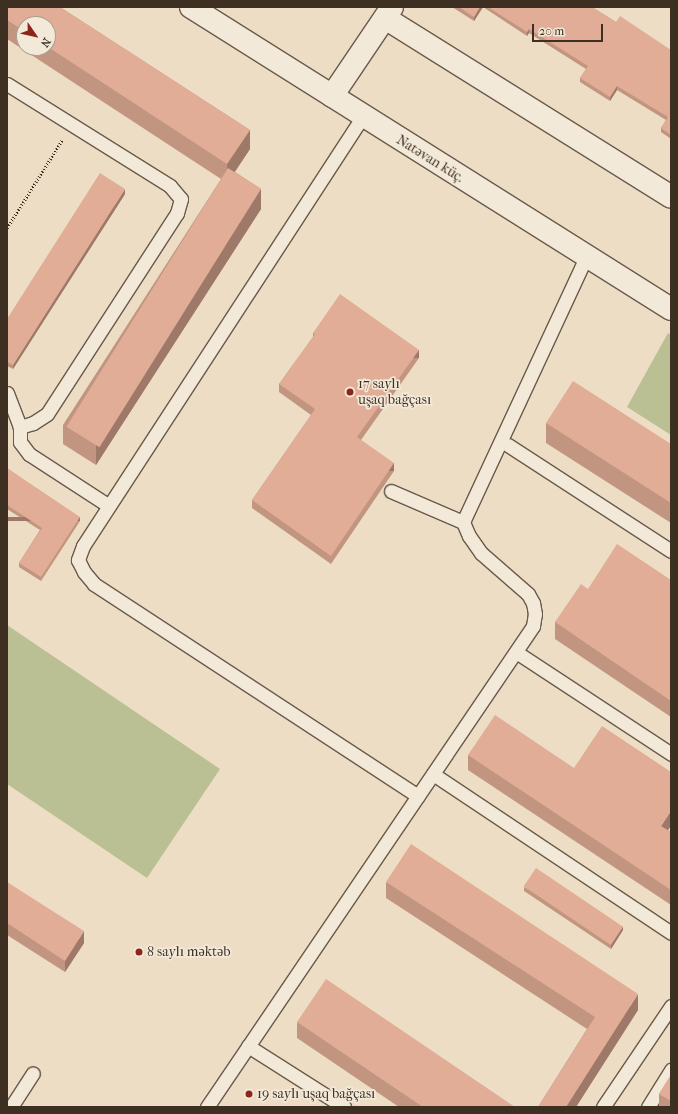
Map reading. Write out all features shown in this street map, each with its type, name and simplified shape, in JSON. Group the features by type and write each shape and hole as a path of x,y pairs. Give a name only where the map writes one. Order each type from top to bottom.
{"street":[{"name":"Natəvan küç.","path":"191,7 586,257 671,309"},
{"path":"332,96 388,12 671,197"}],"lane":[{"path":"7,84 170,186 182,199 177,213 47,414 34,423 20,427"},
{"path":"363,116 83,546 78,560 84,572 94,584 418,796"},
{"path":"463,522 586,257"},
{"path":"7,393 20,427 20,442 29,454 109,506"},
{"path":"508,444 671,552"},
{"path":"207,1107 533,626 535,614 533,603 528,594 481,553 469,536 463,522 391,491"},
{"path":"516,652 671,754"},
{"path":"433,774 671,933"},
{"path":"603,1107 671,1006"},
{"path":"248,1046 344,1107"},
{"path":"648,1107 671,1070"},
{"path":"11,1107 33,1073"}],"path":[{"path":"7,228 72,124"}],"green space":[{"path":"668,333 671,335 671,435 627,407"},
{"path":"7,625 220,769 147,878 7,784"}],"building":[{"path":"7,7 60,7 250,130 227,164 56,52 56,16 16,16 16,26 7,20"},
{"path":"459,7 480,7 474,17"},
{"path":"488,7 592,7 616,22 620,16 671,50 671,135 661,128 668,117 617,86 610,97 580,78 588,66 529,29 527,32"},
{"path":"228,168 261,189 99,447 66,427"},
{"path":"100,173 125,189 13,365 7,362 7,319"},
{"path":"340,294 419,350 357,437 394,463 331,556 252,500 315,409 279,384 315,334 313,333"},
{"path":"573,381 671,444 671,503 546,423"},
{"path":"7,468 80,517 41,577 19,563 42,528 7,505"},
{"path":"617,544 671,580 671,701 555,622 581,584 588,589"},
{"path":"495,715 574,768 602,726 671,772 671,811 661,826 671,832 671,890 468,755"},
{"path":"411,844 638,994 566,1107 538,1107 595,1017 386,882"},
{"path":"536,868 623,927 611,945 524,886"},
{"path":"7,882 84,931 65,961 7,923"},
{"path":"326,979 515,1107 423,1107 297,1022"},
{"path":"671,1075 671,1101 659,1094"}],"place":[{"name":"17 saylı uşaq bağçası","path":"350,392"},
{"name":"8 saylı məktəb","path":"139,952"},
{"name":"19 saylı uşaq bağçası","path":"249,1094"}]}
